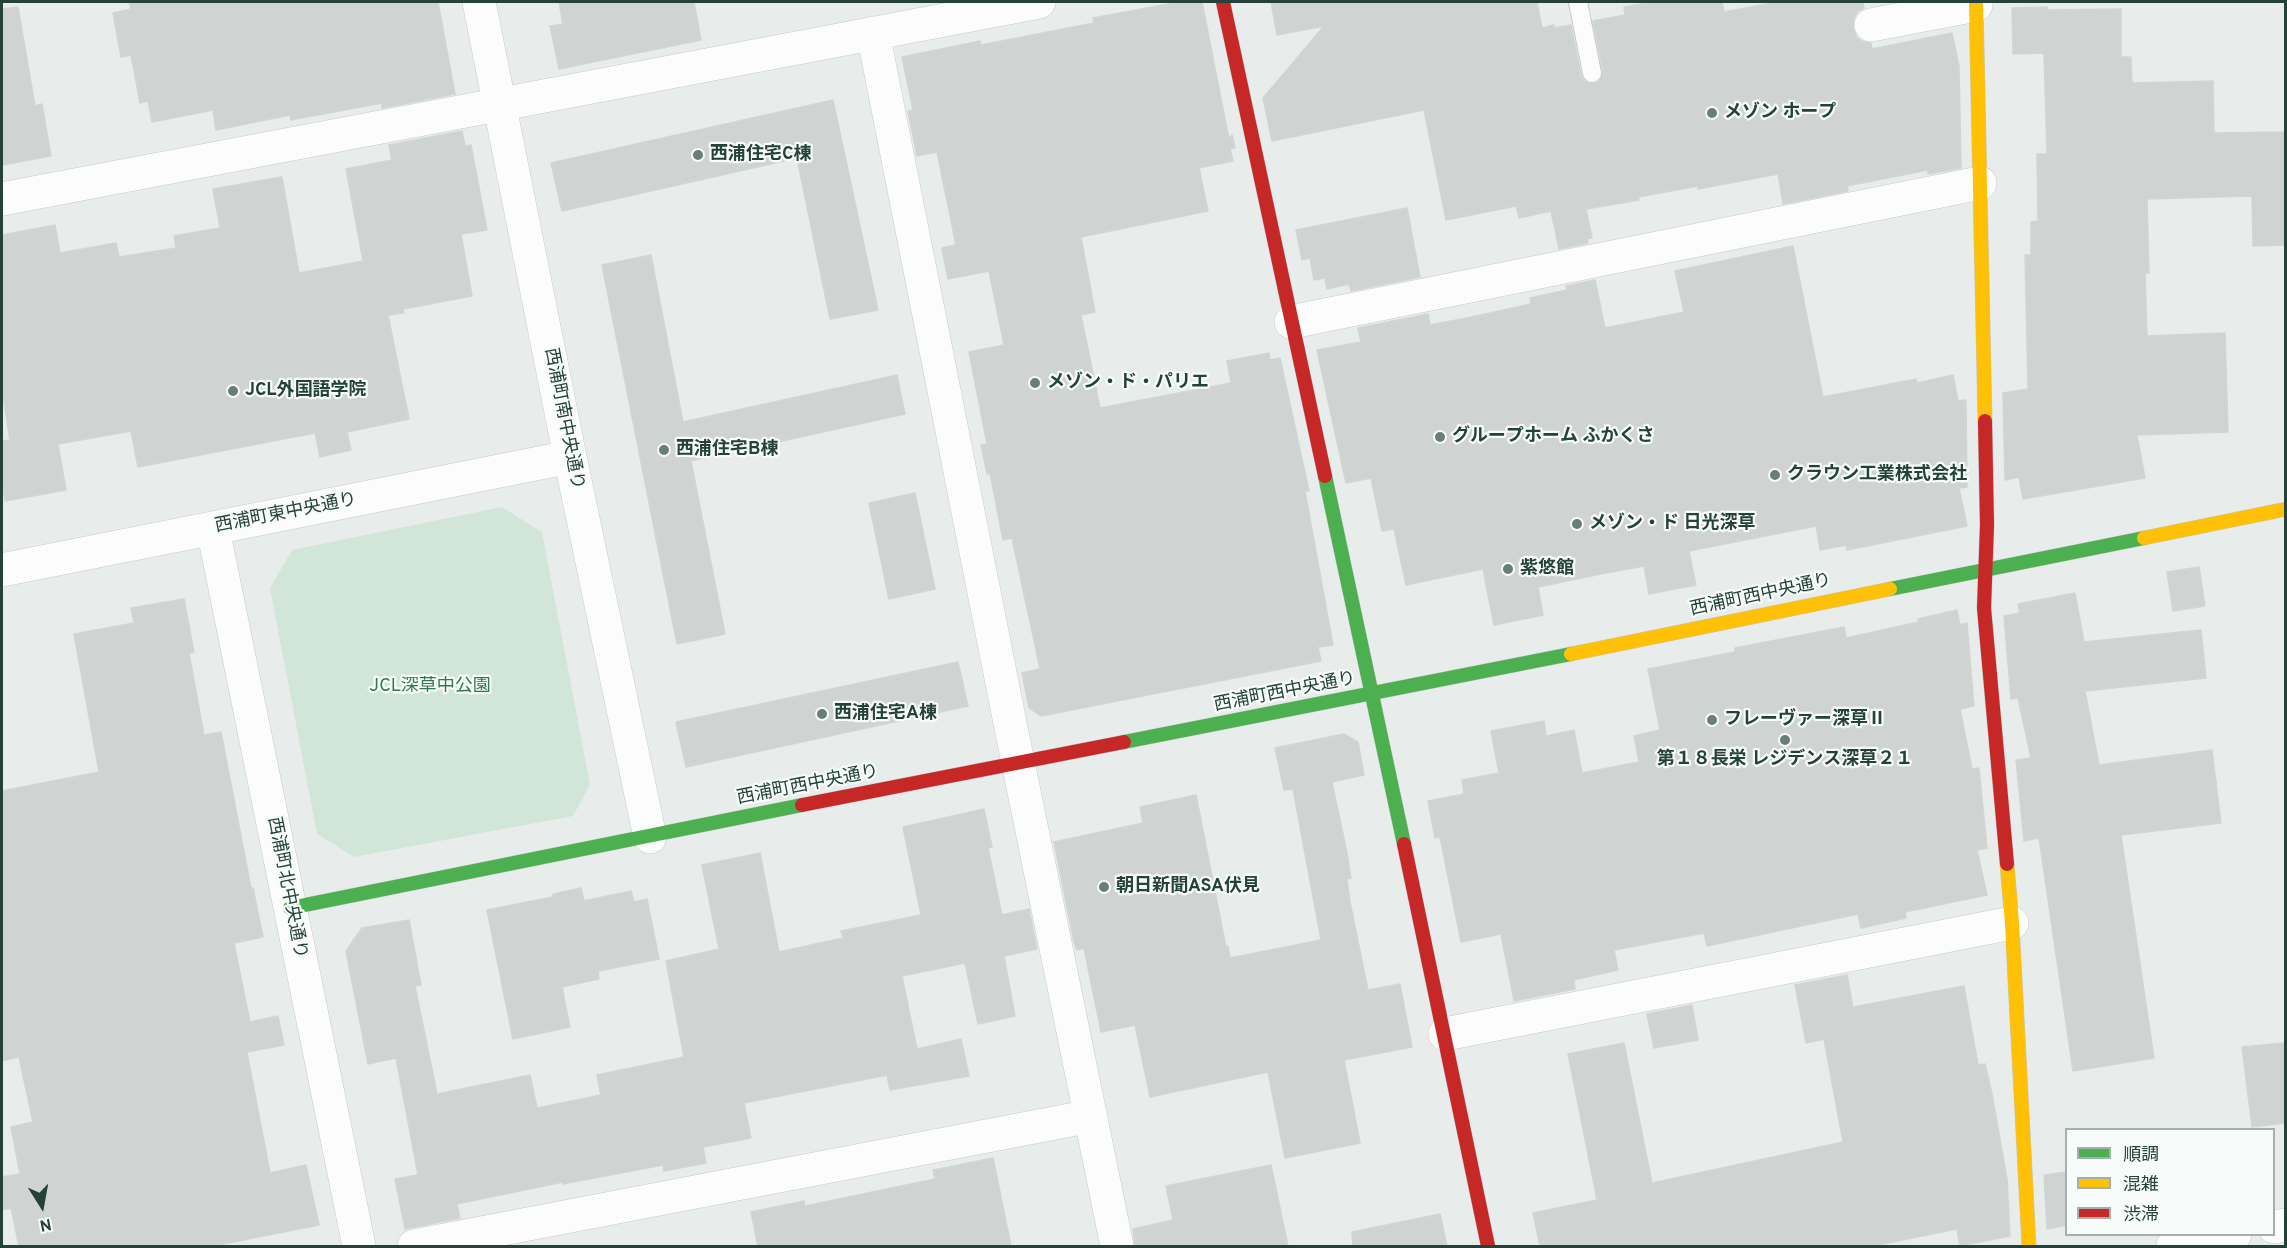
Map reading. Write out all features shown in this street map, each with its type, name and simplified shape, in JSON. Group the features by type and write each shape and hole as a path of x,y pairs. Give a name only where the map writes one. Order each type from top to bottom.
{"street":[{"name":"西浦町南中央通り","path":"479,2 570,457 650,837"},
{"path":"2,199 1039,2"},
{"path":"1223,2 1445,1034 1488,1246"},
{"path":"1870,26 1976,3 1987,569 1984,608 2012,924 2030,1246"},
{"path":"873,33 1117,1246"},
{"path":"1291,322 1980,183"},
{"name":"西浦町東中央通り","path":"2,570 570,457"},
{"name":"西浦町西中央通り","path":"290,908 1018,762 1371,694 2286,508"},
{"name":"西浦町北中央通り","path":"213,529 359,1246"},
{"path":"1445,1034 2012,924"},
{"path":"414,1246 1091,1116"},
{"path":"2173,1246 2225,1236"}],"lane":[{"path":"1578,2 1592,72"}],"green space":[{"name":"JCL深草中公園","path":"502,507 542,532 590,785 573,816 354,857 317,834 270,588 292,550"}],"building":[{"path":"129,2 438,2 455,94 382,108 382,103 291,120 290,115 216,130 213,110 152,122 148,101 140,103 131,55 121,57 113,13 131,9"},
{"path":"559,2 694,2 701,40 559,69 550,26 563,24"},
{"path":"1179,2 1202,2 1229,139 1232,135 1235,148 1230,149 1233,161 1199,168 1208,211 1081,237 1095,312 1081,315 1100,408 1231,383 1227,361 1269,353 1270,360 1280,358 1309,491 1305,491 1333,645 1318,647 1321,661 1041,716 1029,708 1022,673 1040,669 1012,538 1003,540 990,473 987,474 981,445 987,444 969,352 1004,345 989,271 948,279 942,248 956,245 937,152 917,156 908,111 913,110 902,57 980,41 981,45 1094,23 1093,18"},
{"path":"1271,2 1537,2 1542,28 1571,25 1581,76 1584,81 1594,84 1600,81 1603,71 1593,21 1625,15 1624,7 1653,2 1722,2 1724,12 1777,2 1863,2 1864,8 1858,11 1854,18 1853,28 1857,38 1871,43 1872,49 1952,33 1959,66 1961,168 1928,174 1928,170 1847,186 1848,191 1783,204 1778,174 1698,189 1698,186 1638,197 1639,200 1586,209 1592,238 1587,239 1588,243 1559,249 1551,211 1519,218 1516,206 1446,220 1424,110 1272,141 1263,98 1324,26 1277,35"},
{"path":"18,7 35,106 42,104 51,156 2,165 2,9"},
{"path":"2047,7 2047,10 2121,9 2121,57 2131,57 2132,83 2213,81 2214,133 2286,132 2286,245 2253,246 2252,196 2147,199 2149,273 2145,273 2147,336 2225,333 2228,432 2137,435 2145,478 2023,499 2019,477 2005,480 2003,393 2028,389 2025,255 2031,255 2031,222 2038,221 2037,154 2047,154 2044,53 2013,54 2012,8"},
{"name":"西浦住宅C棟","path":"833,100 878,310 830,319 797,158 562,211 551,163"},
{"path":"462,131 465,146 471,145 487,230 461,234 472,296 403,309 404,313 388,315 409,419 347,432 351,450 320,457 315,433 138,467 131,431 58,444 66,490 5,501 2,481 2,441 10,440 2,390 2,235 55,225 60,253 116,243 119,257 176,248 174,236 220,228 213,189 282,177 299,273 363,261 346,169 392,160 389,145"},
{"path":"1407,208 1420,277 1351,291 1349,284 1327,289 1325,278 1314,280 1310,258 1302,260 1296,230"},
{"path":"1793,246 1823,397 1916,379 1917,383 1953,375 1958,401 1966,400 1967,487 1959,488 1967,526 1847,550 1846,545 1820,550 1816,526 1689,551 1696,585 1649,594 1644,566 1606,573 1538,587 1543,615 1494,625 1483,569 1406,585 1394,529 1382,531 1371,478 1346,483 1317,350 1361,342 1358,328 1428,314 1430,325 1472,317 1531,304 1530,298 1567,290 1566,286 1595,280 1605,328 1684,312 1675,271"},
{"name":"西浦住宅B棟","path":"651,255 683,422 897,375 905,414 691,461 725,634 677,644 602,265"},
{"path":"915,493 935,589 889,599 869,503"},
{"path":"2199,567 2205,606 2173,611 2167,572"},
{"path":"2075,593 2084,642 2201,630 2206,678 2085,691 2099,765 2212,750 2221,823 2121,835 2154,1058 2073,1071 2039,838 2024,841 2016,760 2031,758 2018,698 2011,699 2004,616 2020,613 2018,604"},
{"path":"184,599 194,652 189,653 204,735 221,732 251,888 253,888 263,937 234,943 250,1022 278,1016 284,1045 247,1052 270,1173 306,1165 319,1225 213,1246 19,1246 11,1208 2,1210 2,1177 20,1174 11,1127 33,1122 19,1057 2,1061 2,791 99,772 74,634 134,623 131,608"},
{"path":"1957,610 1960,625 1967,623 1974,706 1960,709 1972,769 1979,768 1987,848 1977,850 1987,895 1905,912 1906,918 1861,928 1858,914 1707,946 1704,933 1614,950 1618,970 1574,980 1575,989 1514,1001 1501,934 1461,942 1440,837 1435,838 1428,801 1464,794 1462,780 1499,773 1491,731 1544,721 1546,736 1574,730 1582,773 1639,762 1634,736 1660,730 1648,669 1735,652 1735,648 1844,627 1846,638 1919,622 1918,619"},
{"name":"西浦住宅A棟","path":"958,662 968,706 686,767 676,722"},
{"path":"1344,734 1358,742 1364,775 1332,782 1351,878 1347,879 1350,902 1368,990 1400,984 1412,1047 1344,1060 1360,1143 1285,1158 1268,1072 1150,1097 1135,1025 1101,1032 1084,948 1077,950 1074,942 1054,842 1143,823 1140,807 1196,795 1230,958 1321,940 1293,789 1284,790 1275,748"},
{"path":"984,809 992,847 988,848 1002,915 1029,909 1037,949 1004,956 1015,1016 978,1024 965,963 902,976 917,1049 961,1039 969,1076 890,1090 887,1075 744,1103 751,1138 703,1147 706,1163 664,1171 663,1165 563,1184 563,1182 457,1204 460,1218 405,1229 395,1179 418,1175 396,1058 368,1064 346,951 362,928 409,920 421,985 415,986 437,1094 530,1075 537,1108 601,1095 597,1075 684,1057 666,961 719,949 702,865 760,853 779,952 843,938 841,931 921,915 903,827"},
{"path":"581,888 584,901 631,891 634,902 647,899 659,959 598,971 599,979 562,987 570,1027 513,1039 487,910 553,897 553,894"},
{"path":"1847,975 1853,1007 1964,986 1978,1065 1985,1064 1992,1094 2007,1179 2010,1236 1960,1246 1957,1229 1873,1246 1540,1246 1533,1213 1597,1200 1568,1054 1624,1043 1652,1183 1843,1142 1824,1039 1806,1043 1795,985"},
{"path":"1692,1005 1698,1040 1654,1048 1647,1014"},
{"path":"2283,1043 2286,1065 2286,1123 2252,1127 2242,1047"},
{"path":"993,1158 1011,1246 758,1246 751,1212 804,1201 805,1206 935,1179 933,1170"},
{"path":"1271,1165 1288,1246 1135,1246 1133,1229 1173,1220 1166,1186"},
{"path":"2065,1172 2065,1225 2047,1229 2044,1175"},
{"path":"1440,1214 1447,1246 1353,1246 1352,1232"}],"traffic: fast":[{"path":"1325,476 1404,844"},
{"path":"1890,589 2144,538"},
{"path":"1124,742 1571,654"},
{"path":"290,908 802,805"}],"traffic: slow":[{"path":"1976,2 1985,421"},
{"path":"2144,538 2286,509"},
{"path":"1571,654 1890,589"},
{"path":"2007,864 2029,1246"}],"traffic: jam":[{"path":"1223,2 1325,476"},
{"path":"1985,421 1987,525 1984,608 2007,864"},
{"path":"802,805 1124,742"},
{"path":"1404,844 1488,1246"}],"place":[{"name":"メゾン ホープ","path":"1712,113"},
{"name":"西浦住宅C棟","path":"698,155"},
{"name":"メゾン・ド・パリエ","path":"1035,383"},
{"name":"JCL外国語学院","path":"233,391"},
{"name":"グループホーム ふかくさ","path":"1440,437"},
{"name":"西浦住宅B棟","path":"664,450"},
{"name":"クラウン工業株式会社","path":"1775,475"},
{"name":"メゾン・ド 日光深草","path":"1577,524"},
{"name":"紫悠館","path":"1508,569"},
{"name":"西浦住宅A棟","path":"822,714"},
{"name":"フレーヴァー深草Ⅱ","path":"1712,720"},
{"name":"第１８長栄 レジデンス深草２１","path":"1785,740"},
{"name":"朝日新聞ASA伏見","path":"1104,887"}]}
